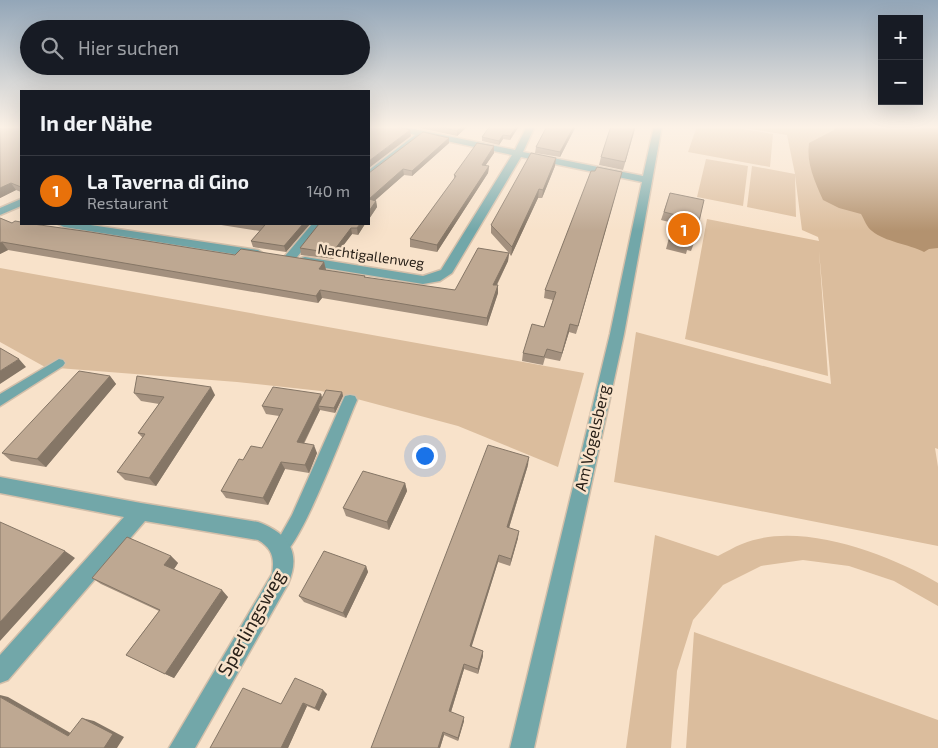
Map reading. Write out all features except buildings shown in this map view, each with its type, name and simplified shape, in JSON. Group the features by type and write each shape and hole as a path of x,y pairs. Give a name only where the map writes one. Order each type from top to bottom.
{"street":[{"path":"370,174 387,161"},
{"name":"Nachtigallenweg","path":"71,225 423,280 442,276 446,273 512,161"},
{"path":"555,161 647,180"},
{"name":"Am Vogelsberg","path":"522,748 617,334 651,161"},
{"path":"0,212 20,202"},
{"path":"135,234 150,225"},
{"path":"279,257 317,225"},
{"name":"Sperlingsweg","path":"0,486 258,531 276,539 282,547 284,566 281,577 181,748"},
{"path":"0,672 141,512"}],"lane":[{"path":"0,402 58,363"},
{"path":"282,547 298,520 350,400"}],"shaded area":[{"path":"706,161 748,166 743,206 697,197"},
{"path":"737,161 771,161 770,167"},
{"path":"792,161 938,161 938,449 935,448 938,467 938,546 614,482 636,332 831,384 819,251 828,376 685,339 707,219 819,241 818,237 802,230 795,175 796,217 747,207 752,166 795,174"},
{"path":"809,161 938,161 938,248 929,249 924,252 884,238 870,230 861,214 839,208 823,200"},
{"path":"0,268 584,373 558,467 458,426 321,391 237,382 45,367 0,342"},
{"path":"655,535 718,556 742,544 765,538 790,536 816,538 843,544 894,561 938,583 938,606 894,581 849,566 803,560 761,566 723,585 693,620 677,671 671,748 626,748"},
{"path":"694,632 938,720 938,748 686,748"}],"place":[{"name":"La Taverna di Gino","path":"684,229"}]}
